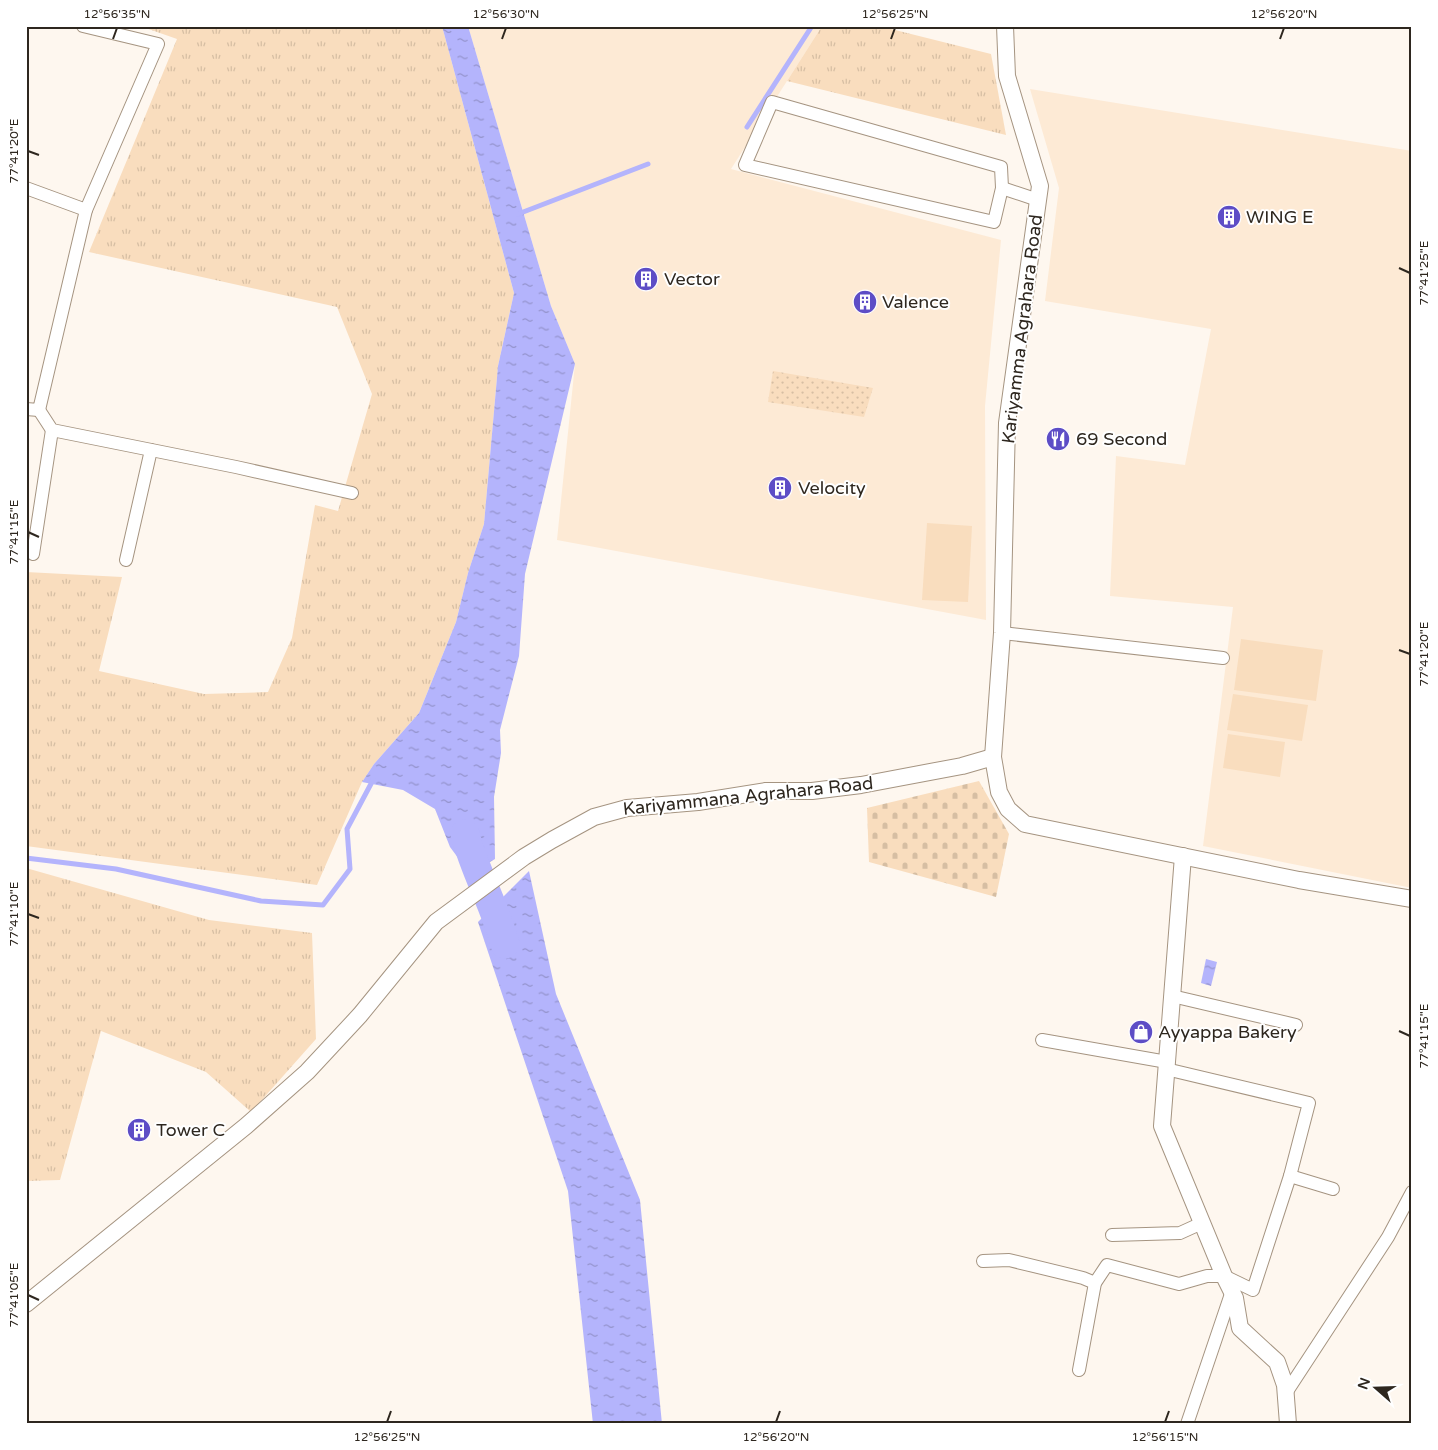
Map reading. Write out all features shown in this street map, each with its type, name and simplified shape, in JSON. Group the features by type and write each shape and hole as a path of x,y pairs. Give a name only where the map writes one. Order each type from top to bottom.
{"street":[{"path":"83,26 158,44 86,210 32,410 52,430 352,493"},
{"name":"Kariyamma Agrahara Road","path":"1005,26 1007,76 1040,186 1007,423 1002,633 993,757 999,792 1008,809 1025,824 1412,900"},
{"path":"772,102 1001,167 1002,188 994,222 746,164 772,102"},
{"path":"26,188 86,210"},
{"path":"1002,188 1038,200"},
{"path":"33,554 52,430"},
{"path":"126,560 151,450"},
{"path":"1002,633 1223,658"},
{"name":"Kariyammana Agrahara Road","path":"26,1304 246,1126 307,1072 360,1015 436,922 524,858 594,817 627,808 698,802 766,791 812,791 861,785 962,766 993,757"},
{"path":"1183,856 1162,1126 1224,1276 1235,1298 1240,1328 1278,1362 1286,1393 1288,1424"},
{"path":"1172,996 1296,1025"},
{"path":"1042,1040 1166,1065 1309,1103 1290,1176 1253,1290 1224,1276 1207,1276 1179,1284 1107,1265 1095,1284 1078,1370"},
{"path":"1290,1176 1333,1189"},
{"path":"1286,1393 1388,1237 1412,1192"},
{"path":"1112,1235 1180,1233 1202,1223"},
{"path":"983,1261 1009,1260 1083,1278 1095,1284"},
{"path":"1187,1424 1232,1291"}],"shaded area":[{"path":"468,26 822,26 731,169 1001,240 985,406 986,620 557,540 575,364 551,306"},
{"path":"1030,89 1412,151 1412,888 1203,846 1233,607 1110,596 1116,456 1185,465 1211,329 1045,301 1059,188"}],"green space":[{"path":"140,26 442,26 514,293 498,366 484,524 468,573 456,622 419,713 374,764 362,782 317,885 26,846 26,572 122,577 99,671 204,694 268,692 292,638 315,505 338,511 372,394 337,307 89,252 177,39"},
{"path":"822,26 879,26 991,54 1006,135 787,81"},
{"path":"773,371 873,388 864,417 768,402"},
{"path":"927,523 972,526 968,602 922,600"},
{"path":"1241,639 1323,650 1316,701 1234,690"},
{"path":"1233,694 1308,705 1302,741 1227,730"},
{"path":"1228,734 1285,742 1280,777 1223,768"},
{"path":"979,781 1009,834 996,897 869,862 867,808"},
{"path":"26,868 209,920 312,933 316,1039 251,1112 206,1072 101,1031 60,1180 26,1181"}],"water":[{"path":"442,26 468,26 551,306 575,364 525,574 519,656 500,730 501,753 494,797 495,859 470,874 450,847 435,809 403,790 362,782 374,764 419,713 456,622 468,573 484,524 498,366 514,293"},
{"path":"529,871 556,994 640,1200 662,1424 593,1424 568,1191 478,922"},
{"path":"1206,959 1217,962 1211,986 1201,983"}],"waterway":[{"path":"747,127 812,26"},
{"path":"518,214 648,164"},
{"path":"26,858 116,869 261,901 323,905 350,869 347,829 373,780"},
{"path":"465,834 505,944"}],"place":[{"name":"WING E","path":"1229,217"},
{"name":"Vector","path":"646,279"},
{"name":"Valence","path":"865,302"},
{"name":"69 Second","path":"1058,439"},
{"name":"Velocity","path":"780,488"},
{"name":"Ayyappa Bakery","path":"1141,1032"},
{"name":"Tower C","path":"139,1130"}]}
